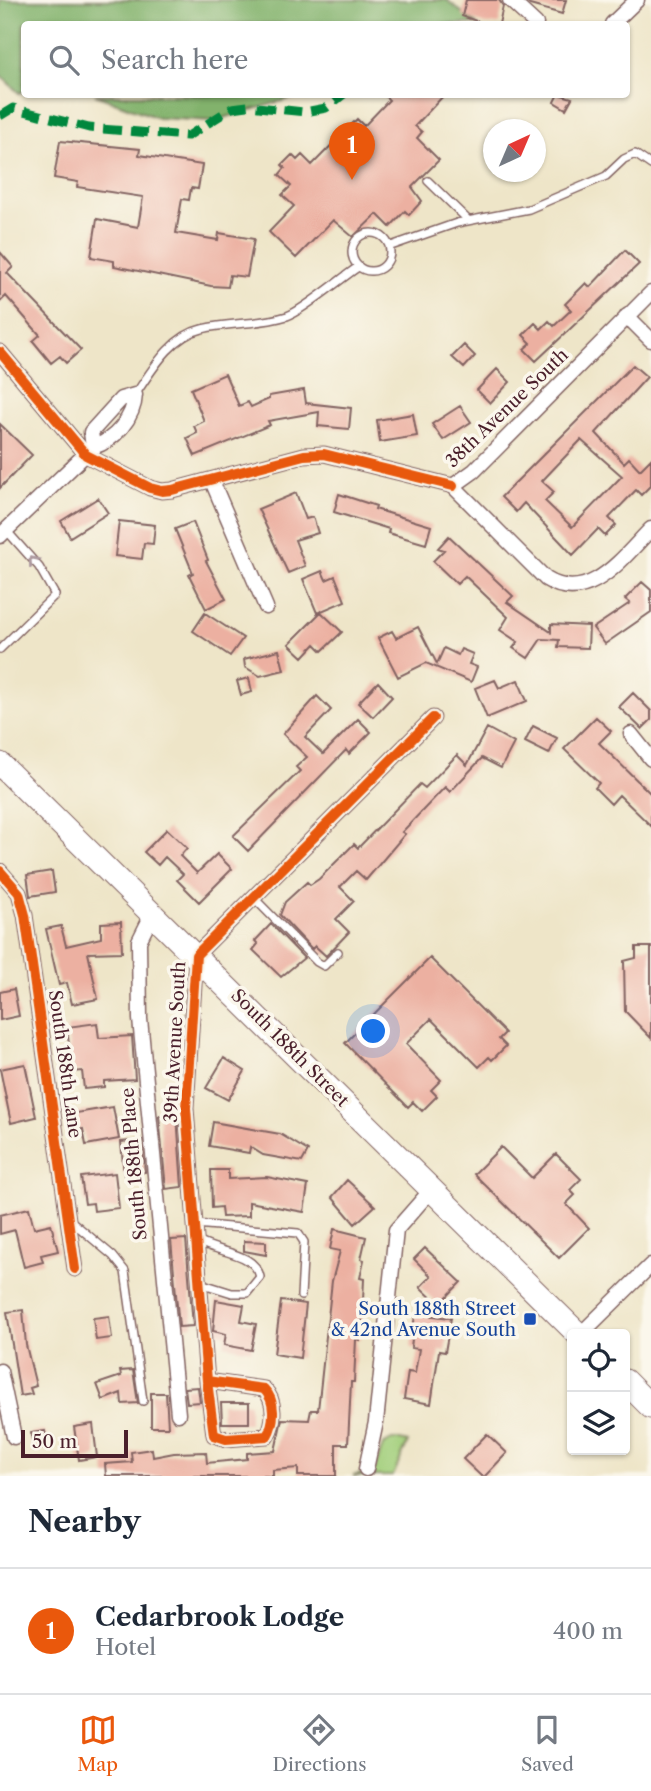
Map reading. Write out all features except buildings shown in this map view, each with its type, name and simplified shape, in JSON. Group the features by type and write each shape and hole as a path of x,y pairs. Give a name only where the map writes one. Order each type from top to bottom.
{"main road":[{"name":"South 188th Street","path":"0,764 574,1329"},
{"path":"630,1386 651,1407"}],"street":[{"path":"615,21 637,0"},
{"path":"512,1 533,21"},
{"name":"38th Avenue South","path":"89,451 162,491 212,481 304,455 324,454 453,486 474,471 651,293"},
{"path":"627,316 651,340"},
{"path":"0,352 89,451"},
{"path":"3,533 89,451 91,432 121,399 135,395"},
{"path":"212,481 266,607"},
{"path":"453,486 546,579 568,588 586,586 599,579 651,530"},
{"name":"39th Avenue South","path":"206,1381 264,1389 273,1406 267,1436 226,1439 214,1435 206,1381 186,1108 196,955 433,718"},
{"path":"631,734 651,759"},
{"name":"South 188th Lane","path":"0,872 19,893 25,915 75,1269"},
{"name":"South 188th Place","path":"153,913 139,941 140,1019 178,1414"},
{"path":"366,1469 376,1422 396,1230 432,1189"},
{"path":"584,1329 651,1265"},
{"path":"0,1371 14,1437"}],"lane":[{"path":"391,246 468,220 529,209 606,176 624,159 635,154 651,165"},
{"path":"428,181 468,220"},
{"path":"380,234 391,246 389,262 373,272 358,267 352,251 353,243 360,236 380,234"},
{"path":"135,395 182,337 202,329 245,326 290,315 358,267"},
{"path":"0,649 55,595 39,568 3,533"},
{"path":"254,897 317,962 324,966 338,952"},
{"path":"69,1219 113,1256 125,1271 143,1401"},
{"path":"195,1224 298,1233 304,1242 301,1296"},
{"path":"196,1240 215,1250 249,1260 258,1269 260,1277 247,1293 232,1293 200,1283"}],"green space":[{"path":"0,0 447,0 472,21 21,21 21,92 0,75"},
{"path":"103,98 293,98 213,121 158,118"},
{"path":"392,1440 408,1442 393,1476 353,1476 375,1469 383,1445"}],"marked path":[{"path":"0,116 13,108 89,128 188,136 232,108 248,106 305,112 326,108 339,98"}],"cycle path":[{"path":"0,352 86,455 150,488 172,490 304,455 324,454 453,486"},
{"path":"207,1381 214,1435 226,1439 267,1436 273,1412 271,1399 264,1389 207,1381 186,1108 196,955 433,718"},
{"path":"0,871 19,893 25,915 75,1269"}],"place":[{"name":"Cedarbrook Lodge","path":"352,180"},
{"name":"South 188th Street & 42nd Avenue South","path":"530,1319"}]}
